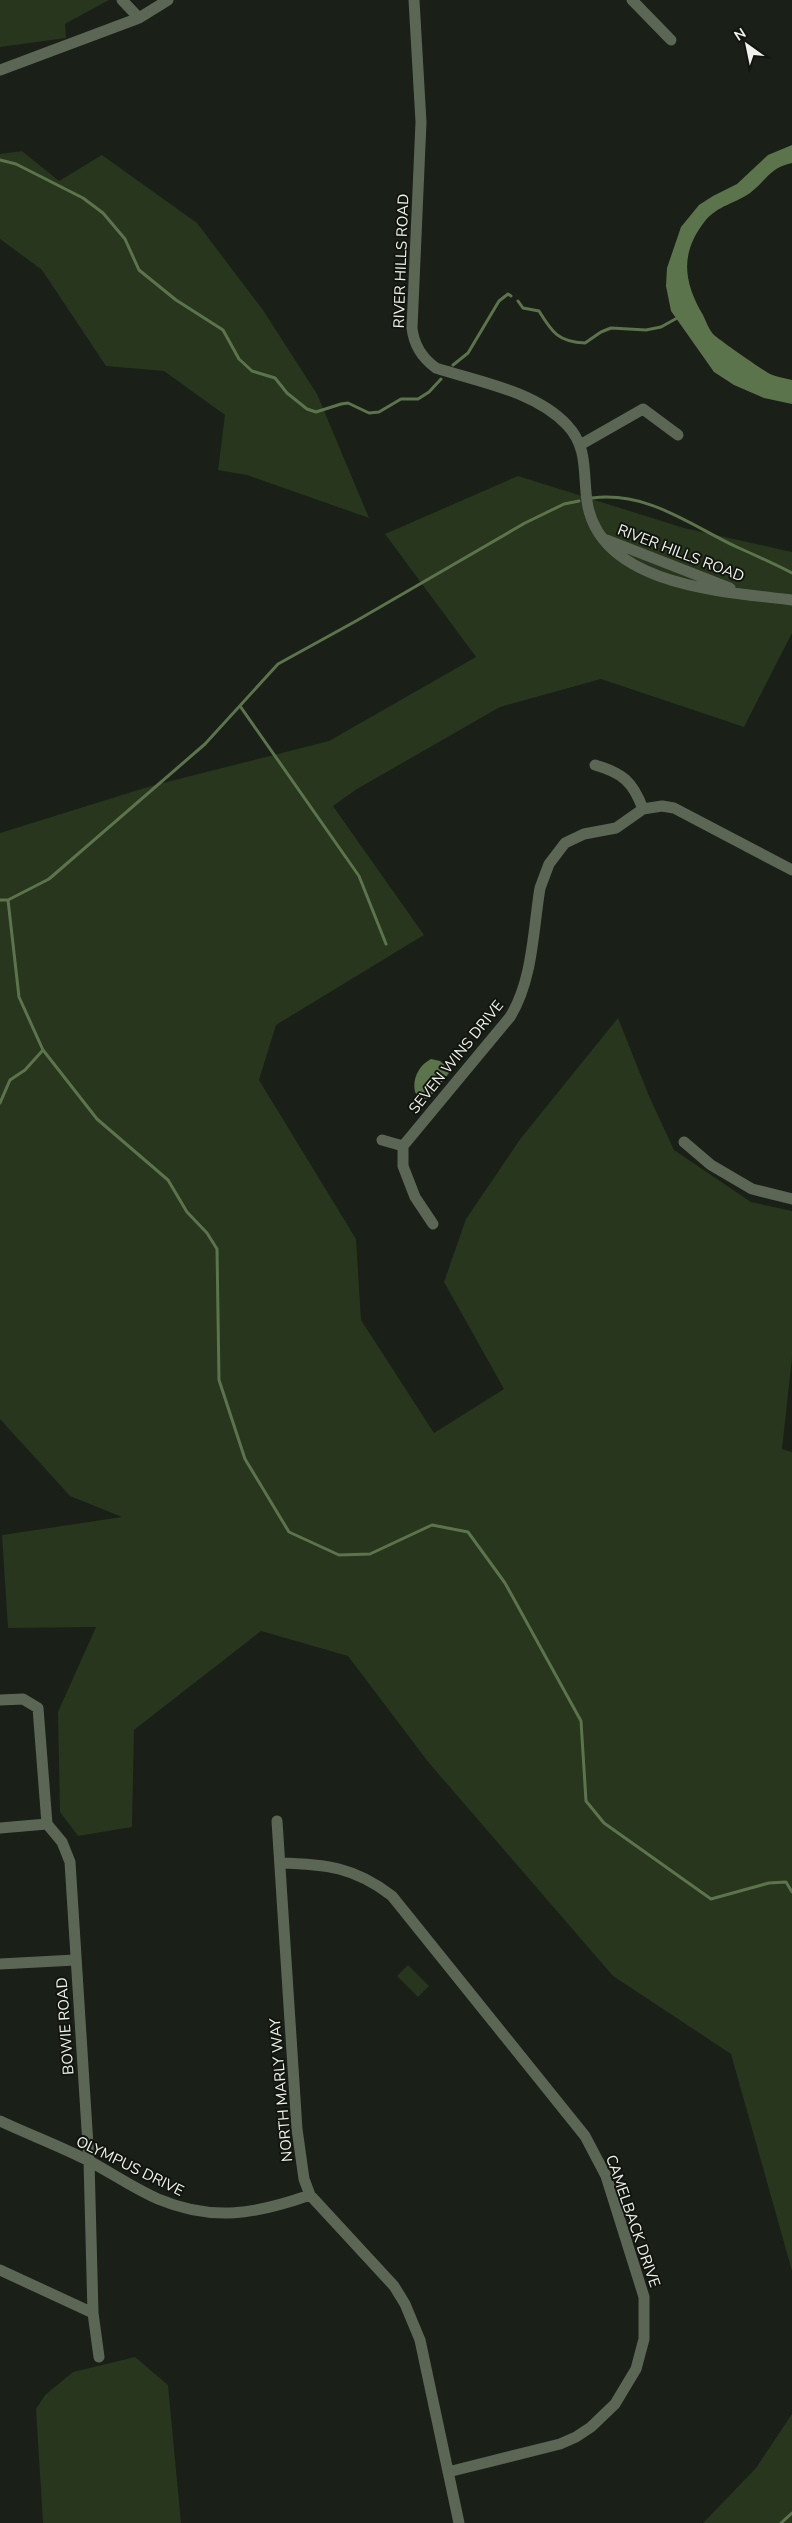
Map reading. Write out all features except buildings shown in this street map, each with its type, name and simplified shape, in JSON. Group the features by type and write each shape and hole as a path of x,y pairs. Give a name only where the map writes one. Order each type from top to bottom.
{"street":[{"path":"122,0 139,18"},
{"path":"0,70 139,18 168,0"},
{"name":"RIVER HILLS ROAD","path":"414,0 421,122 413,338 426,361 436,368 532,401 566,424 580,445 584,456 588,507 594,525 603,539 748,595 792,600"},
{"path":"632,0 671,40"},
{"path":"580,445 643,409 678,436"},
{"path":"594,765 625,777 637,793 643,809 662,806 674,808 792,870"},
{"name":"SEVEN WINS DRIVE","path":"403,1146 510,1017 519,1002 526,976 543,875 557,851 573,838 616,828 643,809"},
{"path":"382,1140 403,1146 403,1166 415,1197 433,1224"},
{"path":"684,1142 710,1165 752,1189 792,1199"},
{"path":"0,1700 23,1699 38,1708 47,1824 0,1828"},
{"name":"NORTH MARLY WAY","path":"277,1821 297,2128 304,2179 310,2195 358,2249 382,2271 405,2304 420,2340 459,2523"},
{"name":"BOWIE ROAD","path":"47,1824 62,1842 70,1862 89,2161 93,2313 99,2358"},
{"name":"CAMELBACK DRIVE","path":"280,1863 323,1864 337,1867 366,1879 392,1896 585,2136 606,2176 644,2297 645,2322 640,2355 628,2385 607,2413 583,2432 560,2444 448,2472"},
{"path":"0,1964 75,1960"},
{"name":"OLYMPUS DRIVE","path":"0,2121 89,2161 157,2199 192,2211 230,2215 272,2208 310,2195"},
{"path":"0,2270 93,2313"}],"shaded area":[{"path":"0,0 109,0 65,24 66,38 0,47"},
{"path":"792,145 792,163 773,171 750,193 721,208 705,221 691,244 687,267 691,290 712,333 770,374 792,380 792,404 764,398 734,385 714,372 671,311 666,286 667,268 681,227 699,205 737,184 768,155"},
{"path":"22,151 59,181 102,155 197,223 263,310 317,394 369,518 247,475 218,470 225,415 164,371 106,366 42,270 0,239 0,154"},
{"path":"518,476 684,528 792,552 792,633 744,727 601,679 500,707 357,789 333,806 424,935 276,1025 259,1080 356,1239 361,1320 434,1433 504,1389 444,1282 466,1219 521,1138 618,1018 649,1096 674,1150 751,1202 792,1211 792,1358 782,1449 792,1452 792,2271 731,2054 613,1976 429,1763 348,1656 261,1631 134,1730 132,1827 78,1836 60,1812 58,1712 96,1627 8,1628 2,1535 122,1517 70,1496 0,1419 0,833 151,786 329,741 476,657 385,534"},
{"path":"431,1059 440,1061 448,1068 449,1073 429,1098 421,1100 415,1092 416,1077 423,1065"},
{"path":"408,1965 429,1986 418,1997 397,1976"},
{"path":"135,2357 168,2385 181,2523 43,2523 36,2409 45,2395 73,2372"},
{"path":"792,2414 792,2523 703,2523 756,2468"}],"waterway":[{"path":"0,160 16,164 83,198 103,213 125,239 139,270 176,300 223,330 239,359 252,371 275,378 287,393 307,409 316,412 348,403 369,413 379,412 401,399 418,399 429,392 441,379"},
{"path":"453,365 468,353 499,301 508,294 511,296"},
{"path":"518,301 523,308 539,311 552,330 562,338 568,341 585,343 601,332 611,328 646,330 661,327 679,317"},
{"path":"592,498 613,497 651,505 669,512 792,573"},
{"path":"0,900 8,900 49,879 205,744 278,664 525,523 564,504 579,501"},
{"path":"240,706 359,876 386,944"},
{"path":"8,900 19,997 43,1050 97,1119 168,1180 187,1212 207,1233 217,1249 219,1380 245,1459 289,1532 339,1555 370,1554 432,1525 468,1532 505,1583 581,1721 586,1801 604,1823 711,1899 769,1883 786,1882 792,1892"},
{"path":"0,1103 10,1080 25,1070 43,1050"},
{"path":"781,2523 792,2513"}]}
